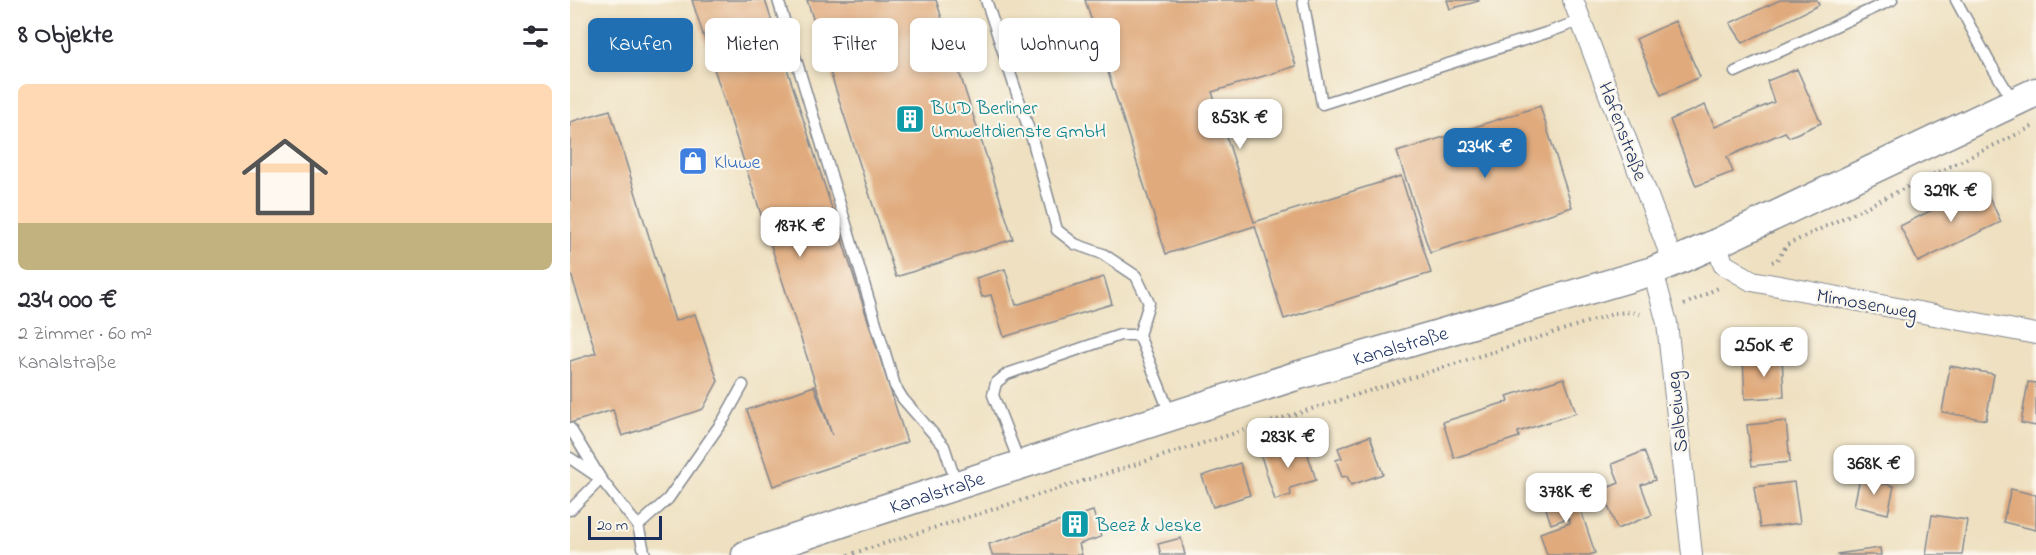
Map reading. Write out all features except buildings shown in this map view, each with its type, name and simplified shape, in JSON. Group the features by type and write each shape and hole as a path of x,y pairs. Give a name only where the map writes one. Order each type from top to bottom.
{"street":[{"name":"Hafenstraße","path":"1573,0 1582,20 1663,266"},
{"name":"Kanalstraße","path":"746,555 1299,375 1663,266 1717,243 2025,97"},
{"name":"Mimosenweg","path":"1717,243 1723,264 1752,281 2036,333"},
{"name":"Salbeiweg","path":"1663,266 1692,555"}],"lane":[{"path":"778,0 895,386 903,399 944,446 957,485"},
{"path":"986,0 1033,142 1057,230 1075,244 1103,254 1136,276 1149,303 1139,334 1171,416"},
{"path":"1303,0 1322,104 1582,20"},
{"path":"1735,72 1892,0"},
{"path":"1956,0 1991,65 2025,97"},
{"path":"1020,464 993,395 996,383 1007,374 1120,335 1139,334"},
{"path":"638,526 668,499 724,419 743,385"},
{"path":"570,428 601,479 638,526 645,555"},
{"path":"570,458 601,479"},
{"path":"570,510 601,479"}],"path":[{"path":"1777,260 1787,245 2036,125"},
{"path":"1684,304 1721,287"},
{"path":"848,555 1616,313 1631,312 1648,316"}],"place":[{"name":"BUD Berliner Umweltdienste GmbH","path":"910,119"},
{"name":"Kluwe","path":"693,161"},
{"name":"Beez & Jeske","path":"1075,524"}]}
